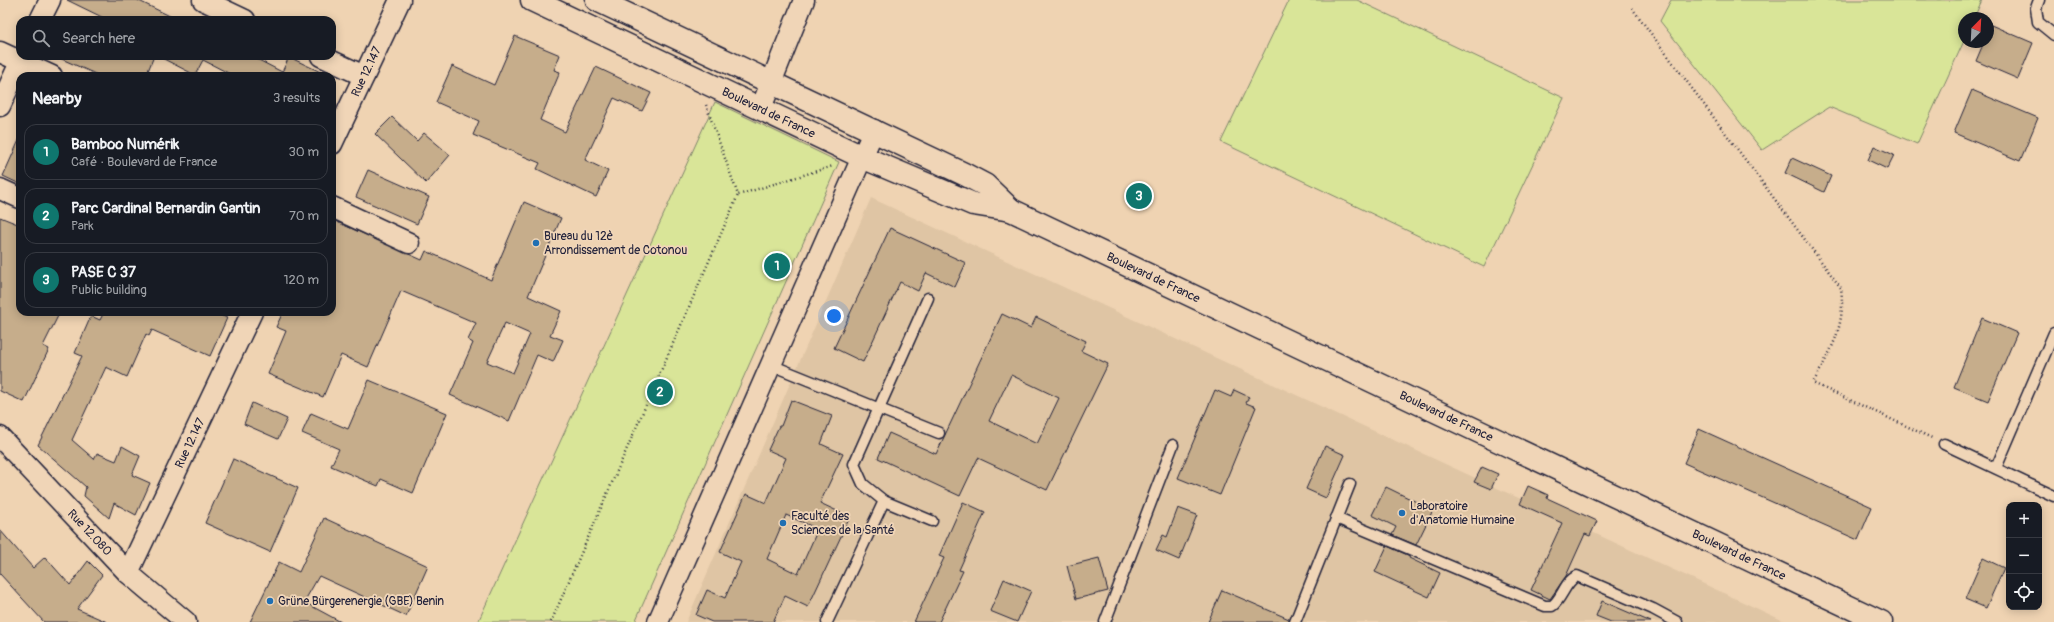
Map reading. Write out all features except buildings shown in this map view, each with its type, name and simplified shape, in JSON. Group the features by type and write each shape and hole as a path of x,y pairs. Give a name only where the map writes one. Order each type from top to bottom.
{"street":[{"path":"42,16 50,0"},
{"path":"203,0 237,16"},
{"name":"Rue 12.147","path":"336,136 400,0"},
{"name":"Boulevard de France","path":"532,0 761,108 862,158 974,204 1011,210 1881,622"},
{"name":"Boulevard de France","path":"597,0 709,52 771,84 874,130 984,185 1011,210"},
{"path":"761,108 804,0"},
{"path":"0,52 16,57"},
{"path":"0,106 22,60"},
{"path":"24,60 45,72"},
{"path":"330,60 364,76"},
{"path":"658,622 874,130"},
{"path":"0,189 16,196"},
{"path":"336,209 409,243"},
{"name":"Rue 12.147","path":"128,573 250,316"},
{"name":"Rue 12.080","path":"0,437 128,573 186,622"}],"lane":[{"path":"2040,0 2036,8 2038,22 2054,35"},
{"path":"928,298 854,464 863,484 884,501 932,521"},
{"path":"1996,468 2054,333"},
{"path":"771,365 939,433"},
{"path":"1944,444 2054,496"},
{"path":"1105,622 1173,445"},
{"path":"1296,622 1350,484"},
{"path":"827,622 884,501"},
{"path":"1336,518 1546,606 1552,606 1558,601 1572,578 1577,576 1653,608 1676,622"}],"path":[{"path":"1632,8 1842,288 1843,304 1841,324 1835,344 1813,383 1944,444"},
{"path":"551,622 738,195 697,79"},
{"path":"738,195 862,158"}],"shaded area":[{"path":"871,198 1786,622 686,622"}],"green space":[{"path":"1289,0 1357,0 1564,98 1484,267 1221,142"},
{"path":"1671,0 1982,0 1977,12 1958,12 1958,48 1961,48 1917,144 1829,107 1762,150 1660,21"},
{"path":"715,102 839,162 635,622 478,622"}],"place":[{"name":"PASE C 37","path":"1139,196"},
{"name":"Bureau du 12è Arrondissement de Cotonou","path":"536,243"},
{"name":"Bamboo Numérik","path":"777,266"},
{"name":"Parc Cardinal Bernardin Gantin","path":"660,392"},
{"name":"Laboratoire d'Anatomie Humaine","path":"1402,513"},
{"name":"Faculté des Sciences de la Santé","path":"783,523"},
{"name":"Grüne Bürgerenergie (GBE) Benin","path":"270,601"}]}
